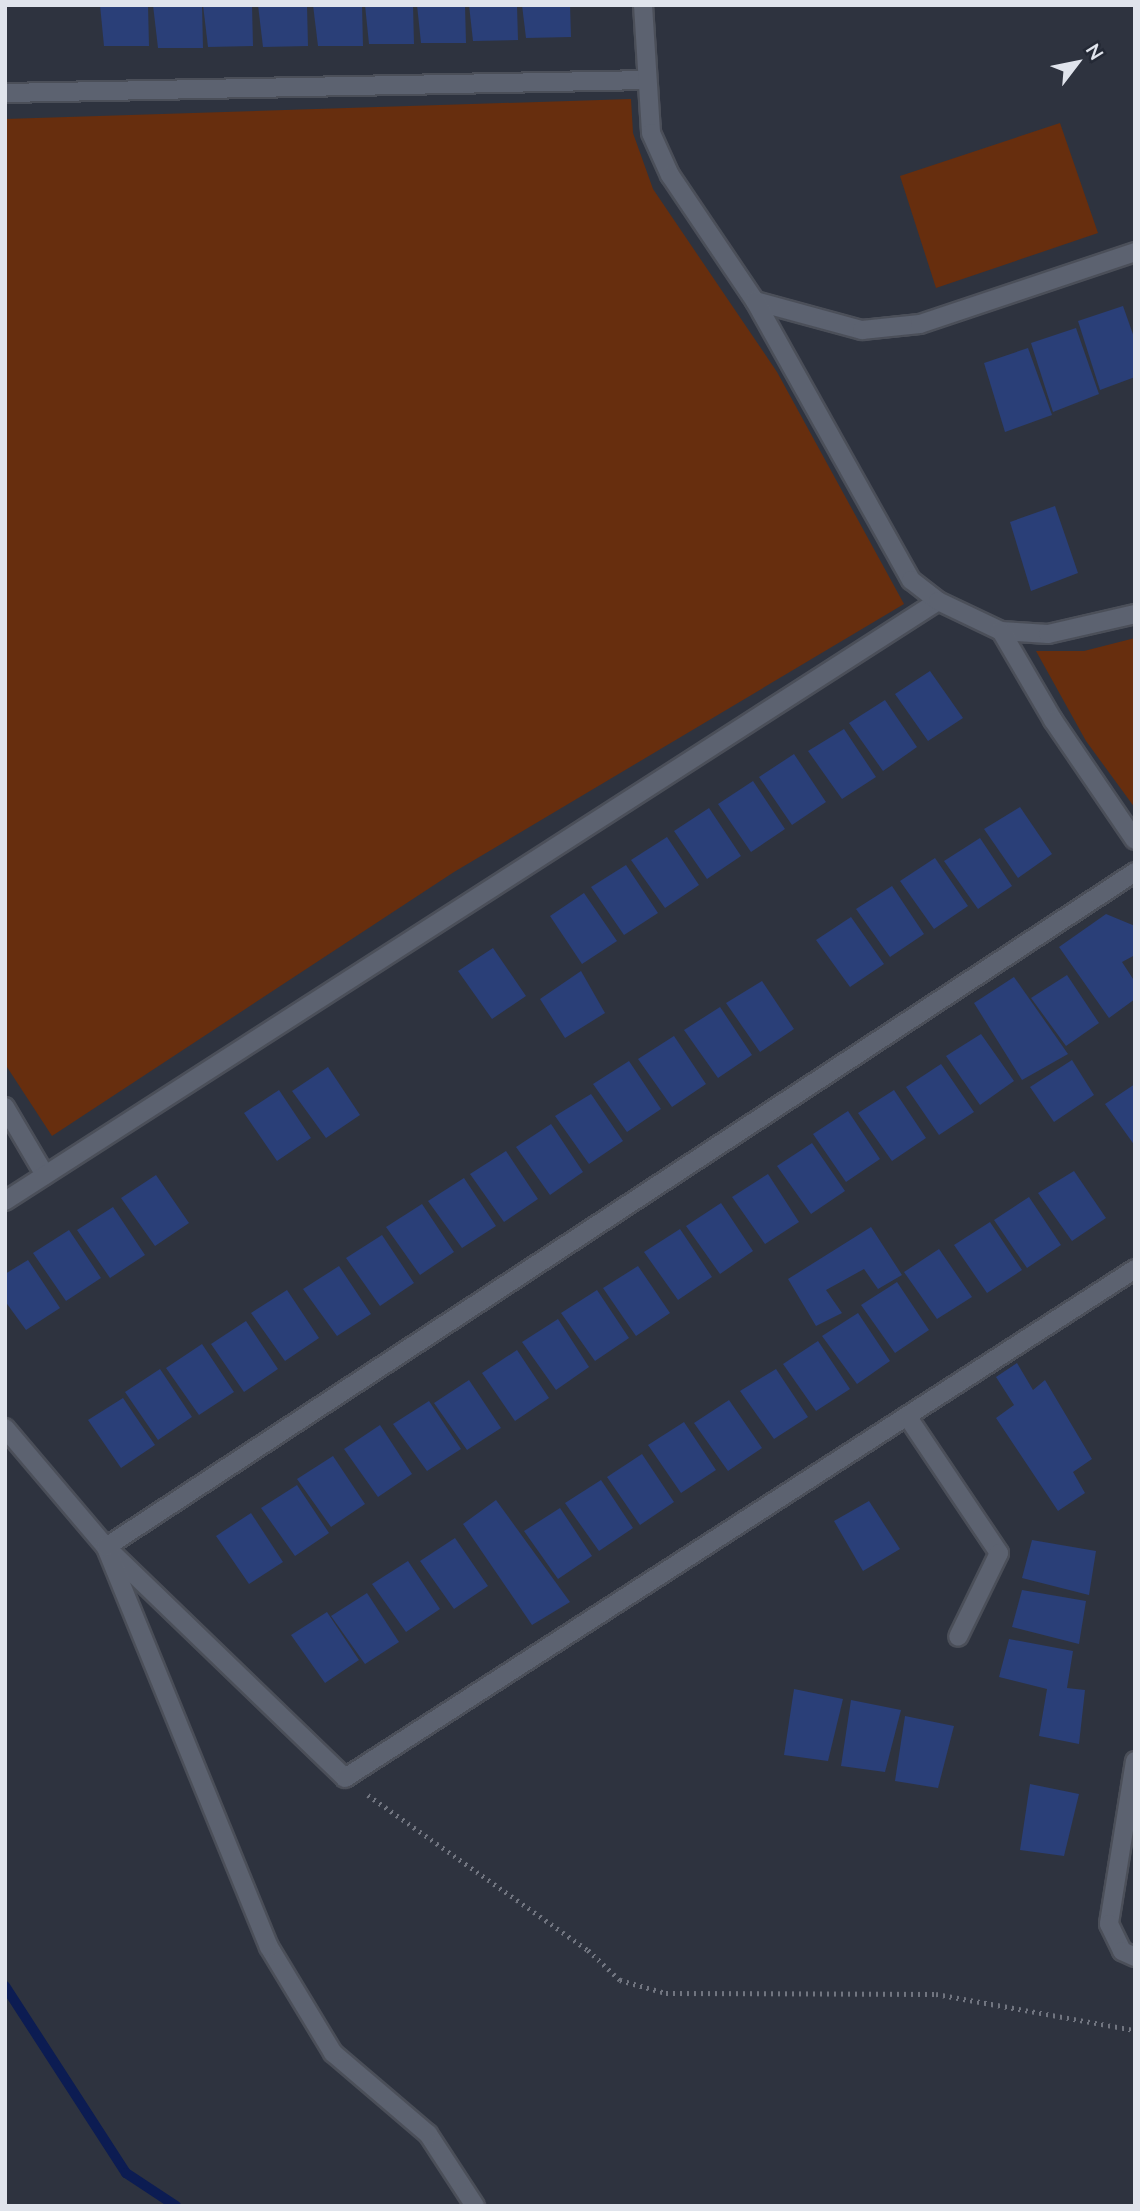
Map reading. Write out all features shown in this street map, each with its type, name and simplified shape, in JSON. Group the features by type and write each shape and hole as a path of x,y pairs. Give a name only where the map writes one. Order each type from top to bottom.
{"street":[{"path":"643,5 645,80 651,133 670,175 755,301 911,580 938,601 1001,631 1048,634 1135,614"},
{"path":"5,93 645,80"},
{"path":"755,301 862,330 920,324 1135,252"},
{"path":"5,1201 938,601"},
{"path":"1001,631 1053,720 1135,840"},
{"path":"106,1547 1135,872"},
{"path":"5,1107 45,1175"},
{"path":"5,1428 106,1547 345,1778 1135,1269"},
{"path":"907,1416 999,1553 958,1637"},
{"path":"106,1547 269,1947 333,2053 428,2134 475,2206"},
{"path":"1135,1761 1109,1923 1122,1951 1135,1957"}],"path":[{"path":"345,1778 588,1950 620,1980 666,1993 936,1994 1135,2029"}],"shaded area":[{"path":"631,99 633,133 653,189 777,372 904,604 454,872 52,1136 5,1064 5,119"},
{"path":"1060,123 1098,233 936,288 900,176"},
{"path":"1135,638 1135,808 1086,741 1036,651 1084,651"}],"building":[{"path":"100,5 148,5 149,46 104,46"},
{"path":"153,5 202,5 203,48 158,48"},
{"path":"203,5 252,5 253,46 208,47"},
{"path":"258,5 307,5 308,46 263,47"},
{"path":"313,5 362,5 363,46 318,46"},
{"path":"365,5 413,5 414,44 369,44"},
{"path":"417,5 465,5 466,43 421,43"},
{"path":"469,5 517,5 518,40 473,41"},
{"path":"522,5 570,5 571,37 526,38"},
{"path":"1123,306 1135,340 1135,377 1100,390 1078,321"},
{"path":"1076,328 1099,394 1053,412 1031,343"},
{"path":"1028,348 1052,415 1005,432 984,363"},
{"path":"1055,506 1078,573 1031,591 1010,522"},
{"path":"930,671 963,718 928,741 895,694"},
{"path":"885,700 917,747 883,771 849,723"},
{"path":"844,729 876,777 842,799 808,751"},
{"path":"794,754 826,802 792,825 759,777"},
{"path":"753,781 785,829 751,852 718,804"},
{"path":"1020,807 1052,854 1018,878 984,829"},
{"path":"709,808 741,856 707,879 674,831"},
{"path":"667,837 699,885 665,908 631,860"},
{"path":"980,838 1012,886 978,909 944,861"},
{"path":"935,858 968,906 934,929 900,881"},
{"path":"626,865 658,913 624,935 591,887"},
{"path":"892,886 924,934 890,957 856,909"},
{"path":"584,893 617,941 582,964 550,916"},
{"path":"1106,914 1135,926 1135,955 1122,962 1135,982 1135,999 1109,1018 1059,947"},
{"path":"851,917 884,964 850,987 816,940"},
{"path":"493,948 526,996 492,1019 458,971"},
{"path":"581,971 605,1013 565,1038 540,999"},
{"path":"1067,975 1099,1023 1066,1046 1031,998"},
{"path":"1014,977 1068,1054 1022,1080 974,1003"},
{"path":"762,981 794,1029 760,1052 726,1003"},
{"path":"720,1007 752,1055 718,1078 684,1030"},
{"path":"981,1034 1014,1081 980,1105 946,1056"},
{"path":"674,1036 706,1084 672,1107 638,1059"},
{"path":"1072,1060 1094,1095 1054,1122 1030,1087"},
{"path":"629,1061 661,1109 627,1132 593,1084"},
{"path":"941,1064 974,1112 939,1135 906,1087"},
{"path":"328,1067 360,1115 326,1138 292,1091"},
{"path":"1135,1084 1135,1146 1105,1104"},
{"path":"279,1090 311,1138 277,1161 244,1113"},
{"path":"894,1090 926,1138 892,1161 858,1113"},
{"path":"591,1094 623,1141 589,1164 555,1116"},
{"path":"848,1111 880,1159 846,1182 813,1134"},
{"path":"551,1124 583,1172 550,1195 516,1147"},
{"path":"812,1143 845,1191 811,1214 777,1166"},
{"path":"506,1151 538,1199 504,1222 470,1174"},
{"path":"1074,1171 1106,1218 1072,1241 1038,1193"},
{"path":"768,1174 799,1222 765,1244 732,1197"},
{"path":"156,1175 189,1223 155,1246 121,1198"},
{"path":"464,1178 496,1226 462,1248 428,1201"},
{"path":"1029,1197 1061,1245 1027,1268 994,1220"},
{"path":"721,1203 753,1251 720,1274 686,1226"},
{"path":"422,1204 454,1252 420,1275 386,1227"},
{"path":"113,1207 145,1255 110,1278 77,1230"},
{"path":"990,1222 1022,1270 987,1293 954,1245"},
{"path":"871,1227 902,1275 878,1289 864,1269 826,1290 842,1313 816,1326 788,1279"},
{"path":"680,1229 712,1277 678,1300 644,1252"},
{"path":"69,1230 101,1278 66,1301 33,1253"},
{"path":"382,1235 414,1283 380,1306 346,1258"},
{"path":"939,1249 972,1297 937,1319 904,1272"},
{"path":"28,1260 60,1308 26,1330 5,1301 5,1274"},
{"path":"339,1266 371,1314 337,1336 303,1289"},
{"path":"638,1266 670,1313 636,1336 603,1288"},
{"path":"897,1282 929,1330 895,1353 861,1305"},
{"path":"287,1290 319,1338 285,1361 251,1313"},
{"path":"597,1290 629,1338 595,1361 561,1313"},
{"path":"858,1313 890,1361 857,1384 822,1336"},
{"path":"558,1319 589,1367 556,1390 522,1342"},
{"path":"246,1321 278,1369 244,1392 211,1344"},
{"path":"818,1341 850,1389 816,1411 783,1364"},
{"path":"202,1344 234,1392 199,1415 166,1368"},
{"path":"517,1350 549,1398 515,1421 482,1373"},
{"path":"1017,1363 1033,1390 1045,1380 1092,1459 1073,1472 1085,1493 1058,1511 996,1418 1014,1405 996,1377"},
{"path":"160,1369 192,1417 158,1440 125,1392"},
{"path":"776,1369 808,1417 774,1439 740,1391"},
{"path":"469,1380 501,1428 467,1450 434,1403"},
{"path":"123,1398 155,1445 121,1468 88,1420"},
{"path":"729,1400 762,1448 728,1471 694,1423"},
{"path":"429,1401 461,1449 427,1471 393,1424"},
{"path":"684,1422 716,1470 681,1493 648,1445"},
{"path":"380,1425 412,1474 378,1497 344,1449"},
{"path":"642,1454 674,1502 640,1525 607,1477"},
{"path":"333,1456 365,1504 331,1527 297,1479"},
{"path":"601,1480 633,1528 599,1551 565,1503"},
{"path":"297,1485 329,1533 295,1556 261,1508"},
{"path":"496,1500 570,1602 532,1625 463,1524"},
{"path":"869,1501 900,1549 863,1571 834,1521"},
{"path":"560,1508 592,1556 558,1579 524,1531"},
{"path":"251,1513 283,1562 249,1584 216,1536"},
{"path":"455,1538 488,1586 454,1609 420,1561"},
{"path":"1032,1540 1096,1551 1089,1595 1022,1578"},
{"path":"408,1561 440,1609 406,1632 372,1584"},
{"path":"1022,1590 1086,1601 1079,1644 1012,1627"},
{"path":"367,1593 399,1642 365,1664 331,1616"},
{"path":"327,1612 359,1660 325,1683 291,1635"},
{"path":"1009,1639 1073,1651 1067,1688 1085,1690 1079,1744 1039,1736 1047,1689 999,1677"},
{"path":"794,1689 843,1699 828,1761 784,1755"},
{"path":"851,1700 901,1710 885,1772 841,1766"},
{"path":"905,1716 954,1726 938,1788 895,1781"},
{"path":"1030,1784 1079,1794 1064,1856 1020,1850"}],"waterway":[{"path":"5,1986 126,2173 176,2206"}]}
